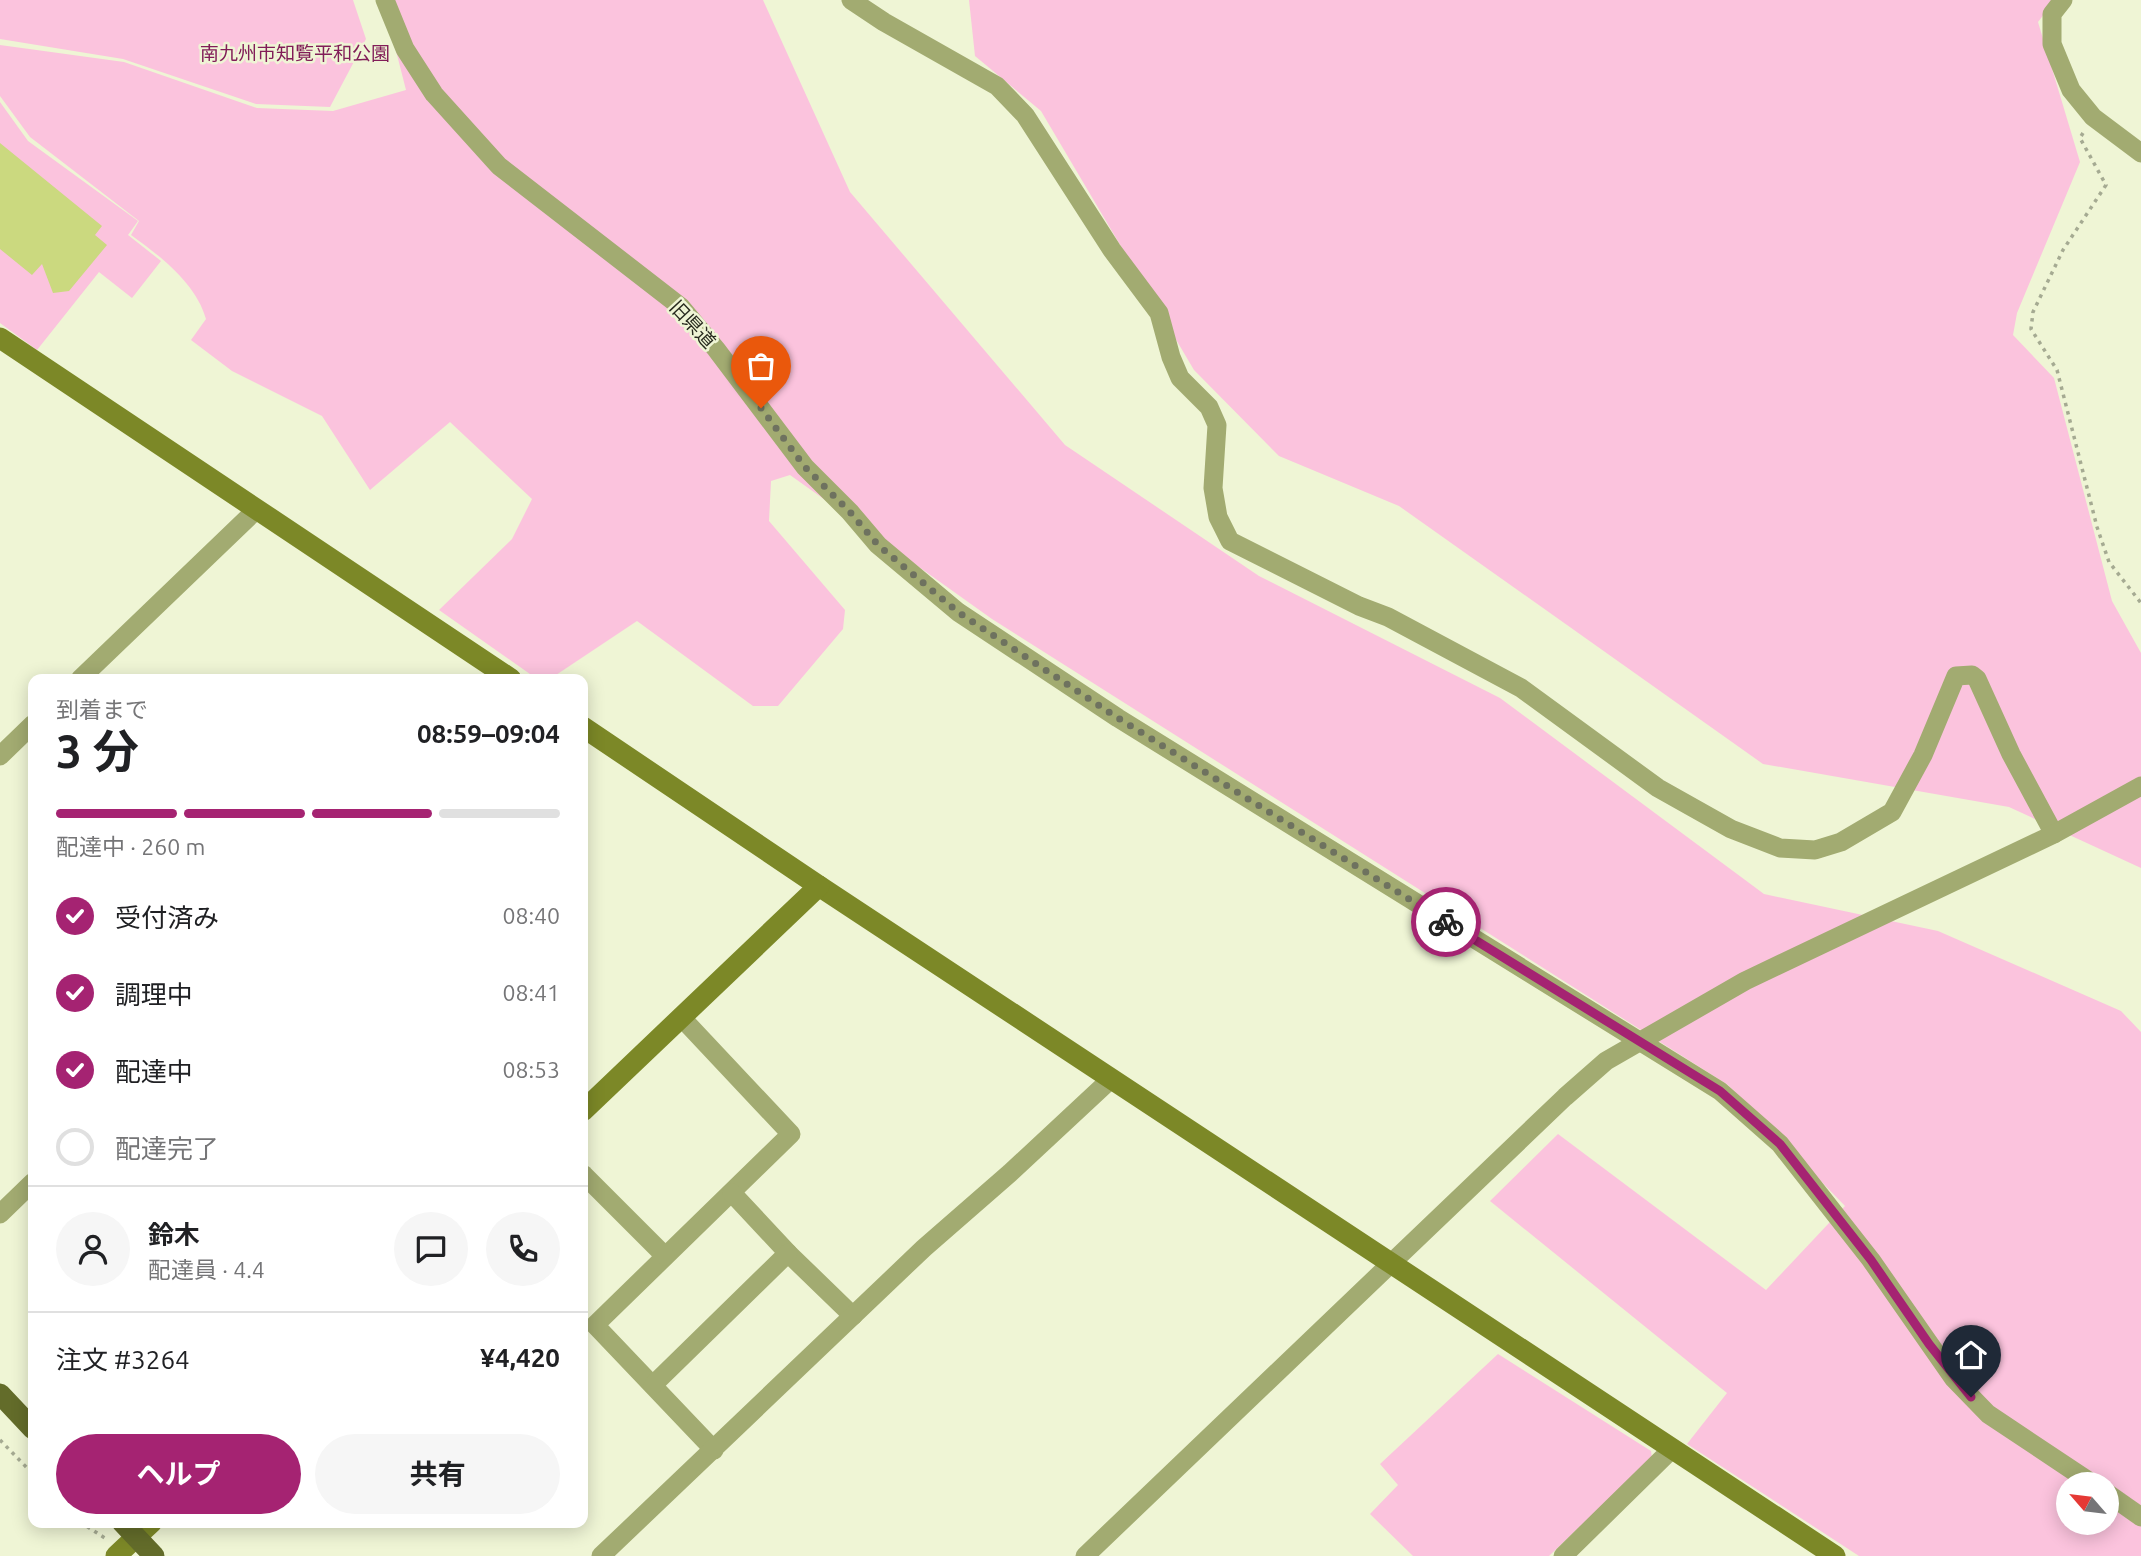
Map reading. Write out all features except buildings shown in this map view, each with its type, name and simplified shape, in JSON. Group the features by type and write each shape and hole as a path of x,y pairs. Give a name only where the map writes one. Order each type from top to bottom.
{"main road":[{"path":"0,1394 28,1424"},
{"path":"129,1530 154,1556"}],"street":[{"name":"旧県道","path":"385,0 405,49 434,94 499,166 681,307 805,467 850,512 878,545 958,612 1118,718 1720,1091 1780,1144 1871,1260 1954,1379 1988,1414 2075,1472"},
{"path":"851,0 884,22 997,86 1025,115 1112,250 1159,313 1171,357 1180,378 1209,407 1216,425 1213,488 1218,517 1230,541 1359,606 1388,617 1521,688 1658,788 1731,829 1780,848 1815,850 1841,842 1892,812 1923,755 1956,676 1972,675 1977,679 2011,754 2054,834"},
{"path":"2063,0 2052,14 2052,44 2071,90 2093,117 2141,153"},
{"path":"0,338 503,674"},
{"path":"85,674 256,510"},
{"path":"0,756 28,729"},
{"path":"588,730 1391,1265 1835,1556"},
{"path":"1084,1556 1606,1061 1766,970 2054,834 2141,786"},
{"path":"588,1106 819,886"},
{"path":"681,1017 791,1134 595,1325 714,1450"},
{"path":"601,1556 853,1316 1111,1079"},
{"path":"588,1179 665,1256"},
{"path":"0,1214 28,1187"},
{"path":"732,1193 788,1253 853,1316"},
{"path":"653,1385 788,1253"},
{"path":"1563,1556 1672,1449"},
{"path":"2119,1501 2141,1517"},
{"path":"116,1556 129,1530"}],"path":[{"path":"2093,117 2080,138 2106,185 2063,250 2033,312 2031,329 2057,370 2097,527 2109,562 2141,603"},
{"path":"0,1440 28,1469"}],"green space":[{"name":"南九州市知覧平和公園","path":"0,0 353,0 366,39 330,107 256,104 123,59 0,39"},
{"path":"383,0 763,0 850,192 1065,445 1259,576 1500,698 1764,894 1938,931 2121,1011 2141,1032 2141,1556 1859,1556 1687,1444 1727,1393 1490,1201 1558,1134 1766,1290 1845,1206 1728,1085 992,619 790,475 771,481 769,521 845,610 843,629 778,706 753,706 637,621 558,674 530,674 439,610 512,539 532,499 450,422 370,490 322,416 232,371 191,340 206,319 201,306 176,271 131,235 139,221 30,137 0,96 0,45 124,62 257,108 333,111 406,90"},
{"path":"969,0 2055,0 2038,22 2080,162 2017,313 2013,335 2054,378 2112,601 2141,653 2141,868 2009,807 1763,764 1399,506 1279,456 1194,370 1041,111 975,56"},
{"path":"0,102 28,141 138,221 128,235 161,261 132,298 99,272 37,350 0,323"},
{"path":"1498,1354 1651,1451 1652,1458 1549,1556 1413,1556 1370,1514 1398,1485 1380,1464"}],"way so far":[{"path":"761,408 805,467 850,512 878,545 958,612 1118,718 1446,922"}],"route":[{"path":"1446,922 1720,1091 1780,1144 1871,1260 1954,1379 1971,1397"}]}
